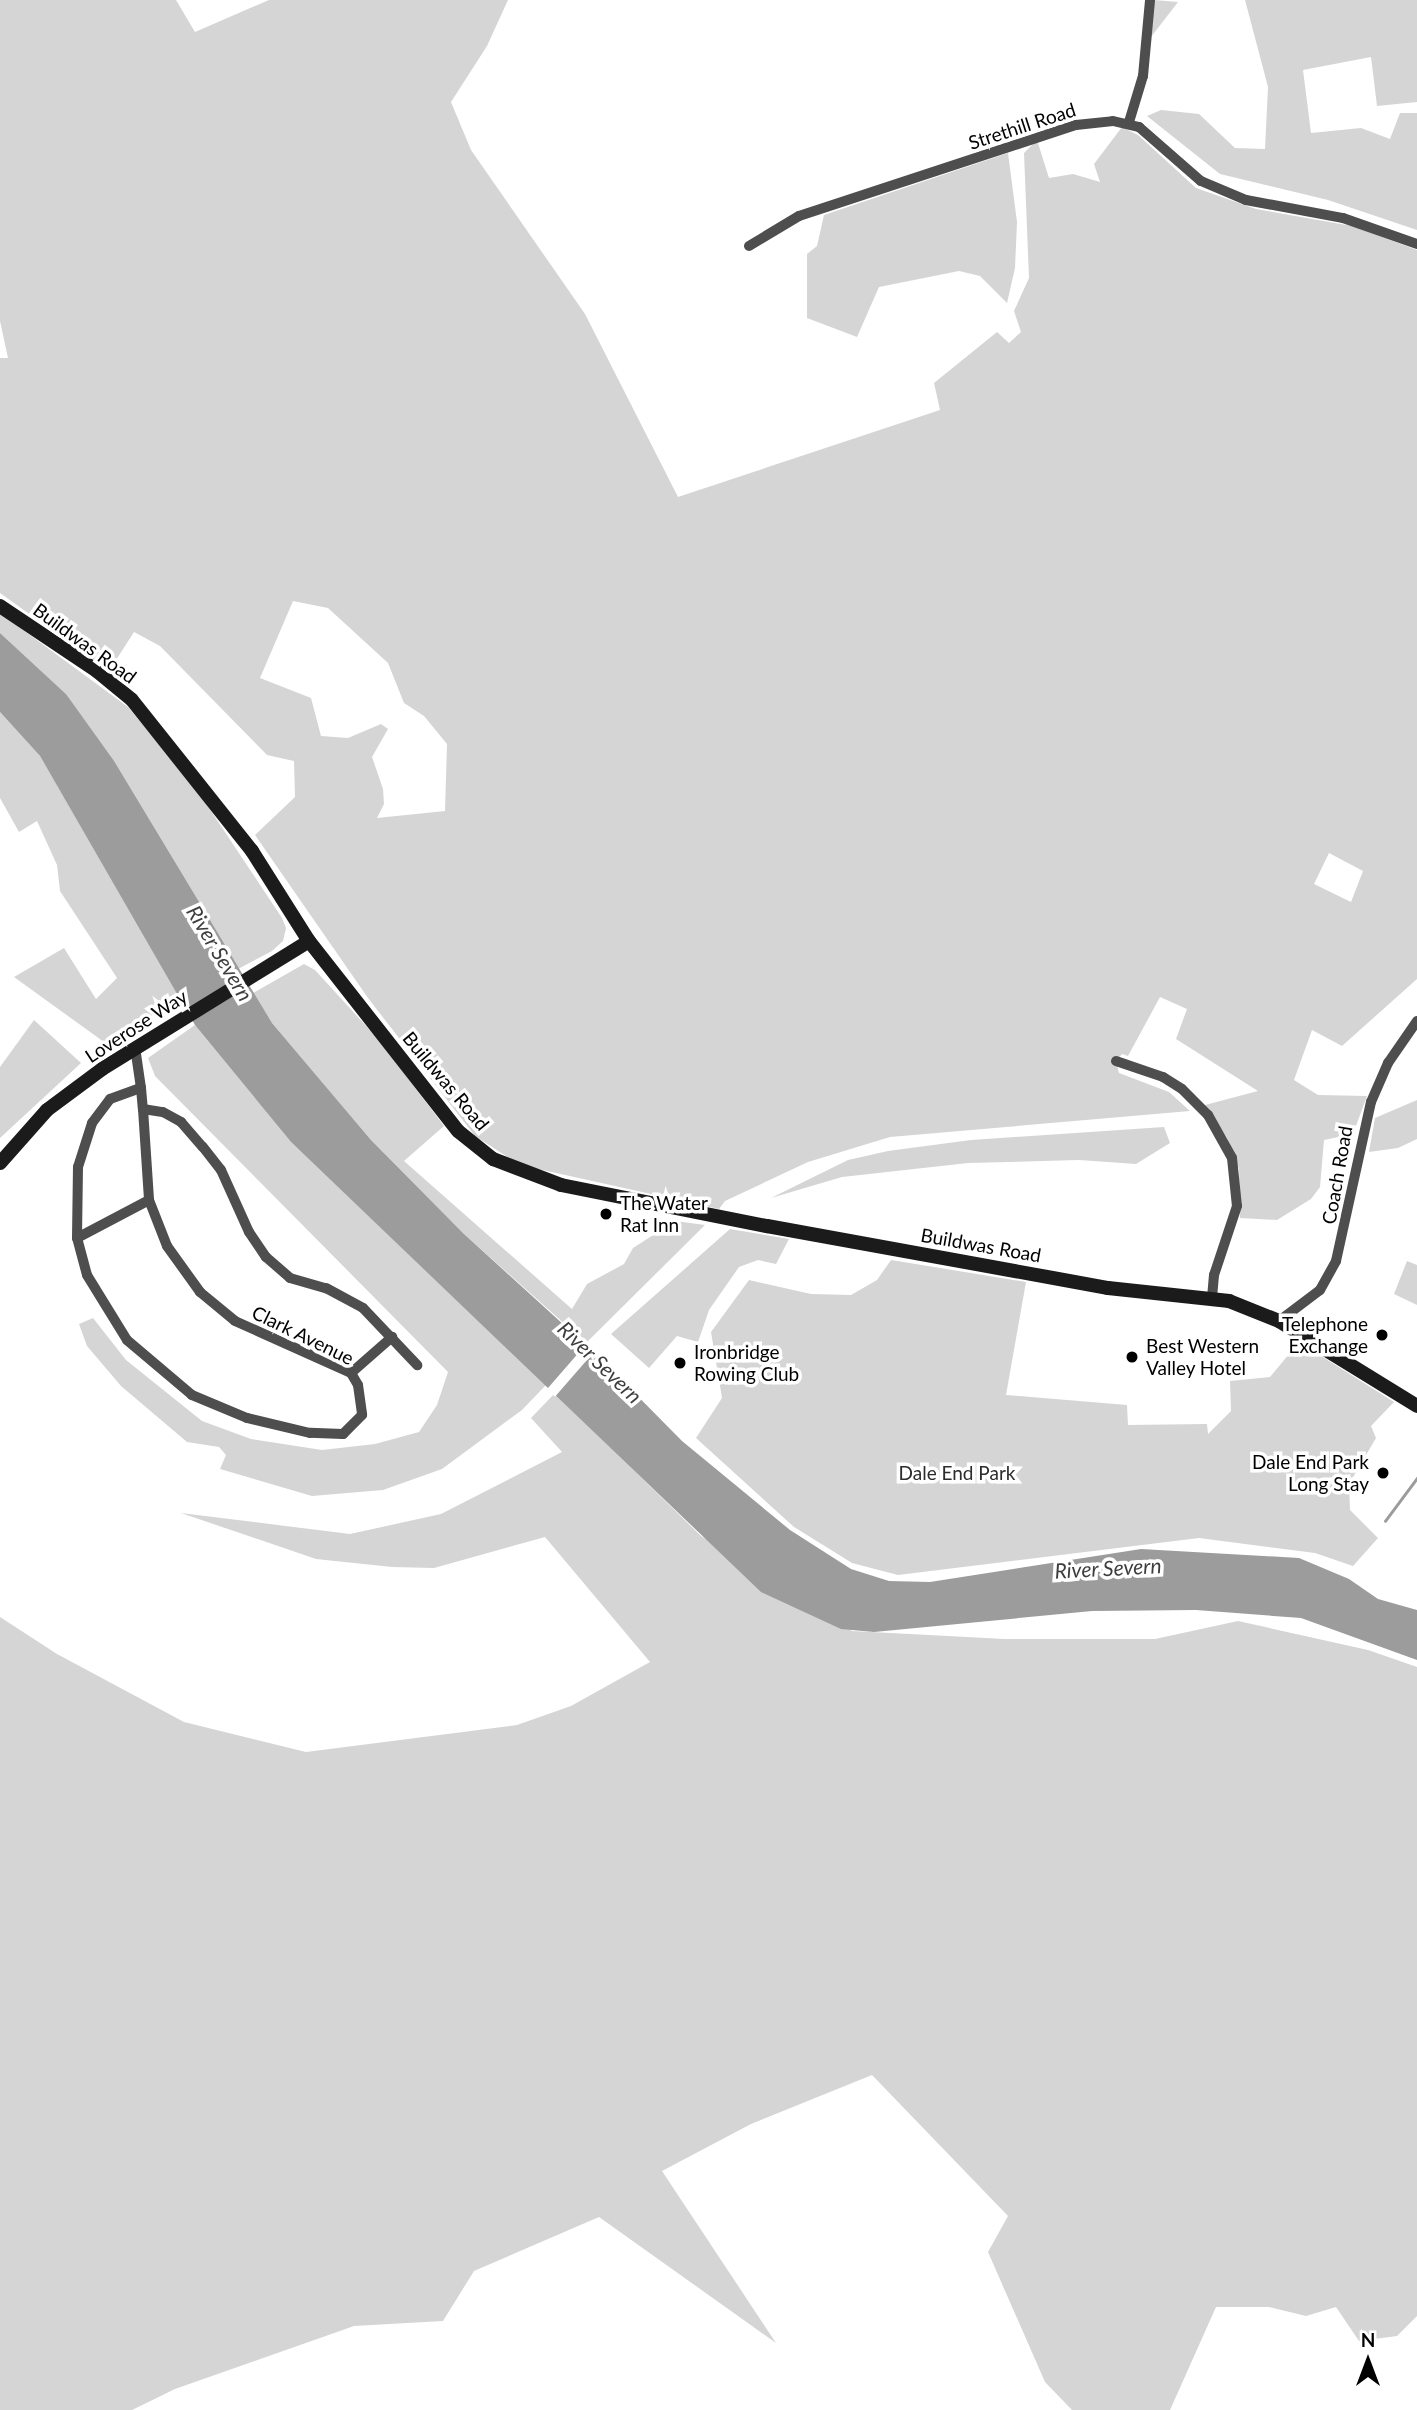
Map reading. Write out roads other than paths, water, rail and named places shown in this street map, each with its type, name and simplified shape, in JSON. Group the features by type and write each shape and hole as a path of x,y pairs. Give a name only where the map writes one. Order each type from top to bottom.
{"street":[{"path":"1150,0 1143,76 1129,122 1217,189 1246,200 1343,218 1417,244"},
{"name":"Strethill Road","path":"749,246 799,216 1076,125 1129,122"},
{"name":"Buildwas Road","path":"0,606 97,671 132,700 252,850 309,941 458,1131 493,1159 530,1176 905,1252 1108,1287 1212,1297 1279,1321 1417,1406"},
{"name":"Loverose Way","path":"0,1163 47,1110 135,1047 309,941"},
{"name":"Coach Road","path":"1279,1321 1320,1290 1332,1268 1342,1242 1371,1102 1388,1063 1417,1021"},
{"name":"Clark Avenue","path":"135,1047 141,1088 144,1109 149,1200 167,1246 200,1292 235,1321 351,1373 362,1415 343,1434 310,1433 247,1418 192,1395 127,1340 87,1275 77,1238 78,1167 92,1123 110,1099 141,1088"},
{"path":"1121,1068 1163,1077 1182,1089 1208,1115 1232,1158 1237,1206 1214,1275 1212,1297"},
{"path":"144,1109 163,1112 181,1122 203,1147 221,1170 249,1232 266,1256 290,1278 326,1288 363,1308 416,1365"},
{"path":"77,1238 149,1200"},
{"path":"351,1373 391,1337"}],"water":[{"name":"River Severn","path":"0,633 66,694 114,761 272,1023 371,1140 464,1234 598,1356 682,1441 790,1530 851,1569 889,1581 930,1582 1141,1549 1299,1558 1349,1579 1378,1599 1417,1610 1417,1660 1301,1618 1196,1610 1092,1611 874,1632 841,1629 761,1592 291,1142 195,1025 40,756 0,712"}],"waterway":[{"path":"1385,1521 1417,1478"}],"place":[{"name":"The Water Rat Inn","path":"606,1214"},
{"name":"Telephone Exchange","path":"1382,1335"},
{"name":"Best Western Valley Hotel","path":"1132,1357"},
{"name":"Ironbridge Rowing Club","path":"680,1363"},
{"name":"Dale End Park Long Stay","path":"1383,1473"}],"park label":[{"name":"Dale End Park","path":"957,1473"}]}
